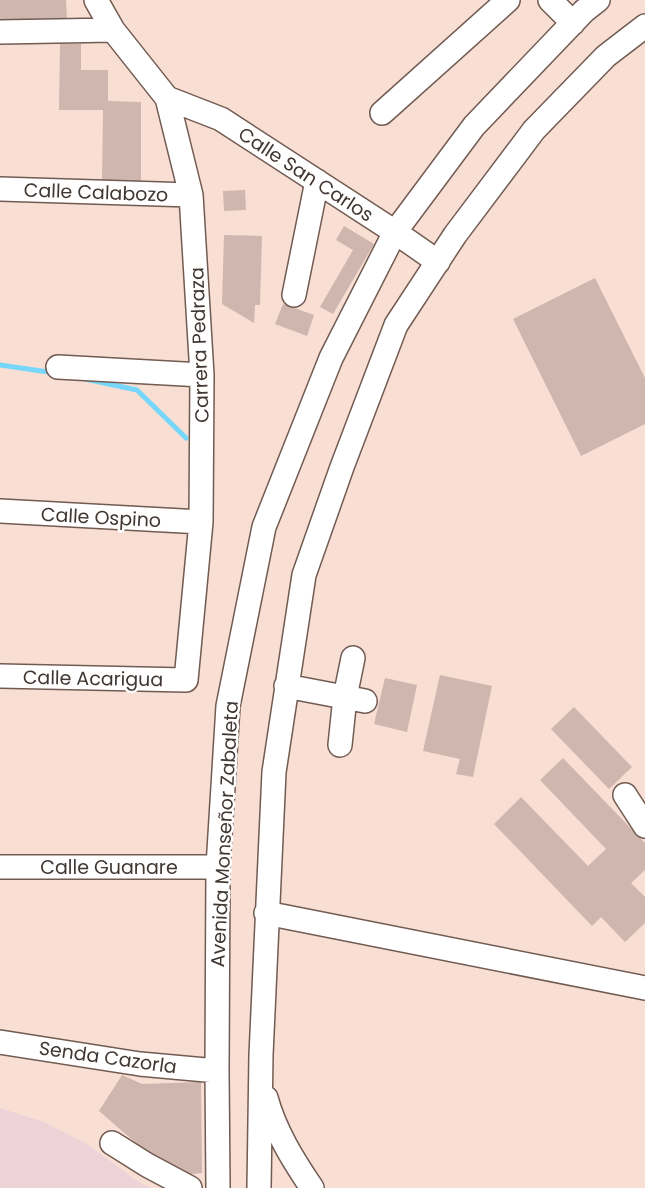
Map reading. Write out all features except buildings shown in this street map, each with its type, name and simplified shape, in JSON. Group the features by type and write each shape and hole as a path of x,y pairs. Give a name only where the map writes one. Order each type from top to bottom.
{"street":[{"path":"0,32 113,30 96,0"},
{"path":"382,113 508,0"},
{"path":"550,0 573,23"},
{"name":"Avenida Monseñor Zabaleta","path":"219,1188 216,1070 218,867 228,706 264,527 331,358 396,232 474,126 598,0"},
{"path":"259,1188 266,913 274,772 304,575 337,479 396,326 455,235 534,130 606,56 645,26"},
{"name":"Carrera Pedraza","path":"113,30 167,98 191,195 202,375 201,522 186,680"},
{"name":"Calle San Carlos","path":"167,98 221,119 438,262"},
{"path":"294,295 317,181"},
{"name":"Calle Calabozo","path":"0,189 191,195"},
{"path":"58,367 202,375"},
{"name":"Calle Ospino","path":"0,511 201,522"},
{"path":"340,745 355,699 353,658"},
{"name":"Calle Acarigua","path":"0,676 186,680"},
{"path":"286,686 355,699"},
{"path":"625,795 645,826"},
{"name":"Calle Guanare","path":"0,867 218,867"},
{"path":"266,913 645,988"},
{"name":"Senda Cazorla","path":"0,1041 139,1064 216,1070"},
{"path":"261,1080 271,1117 312,1188"},
{"path":"112,1143 190,1188"}],"shaded area":[{"path":"0,1108 44,1122 87,1144 140,1183 152,1188 0,1188"}],"waterway":[{"path":"0,365 55,373"},
{"path":"85,379 137,390 186,438"}]}
